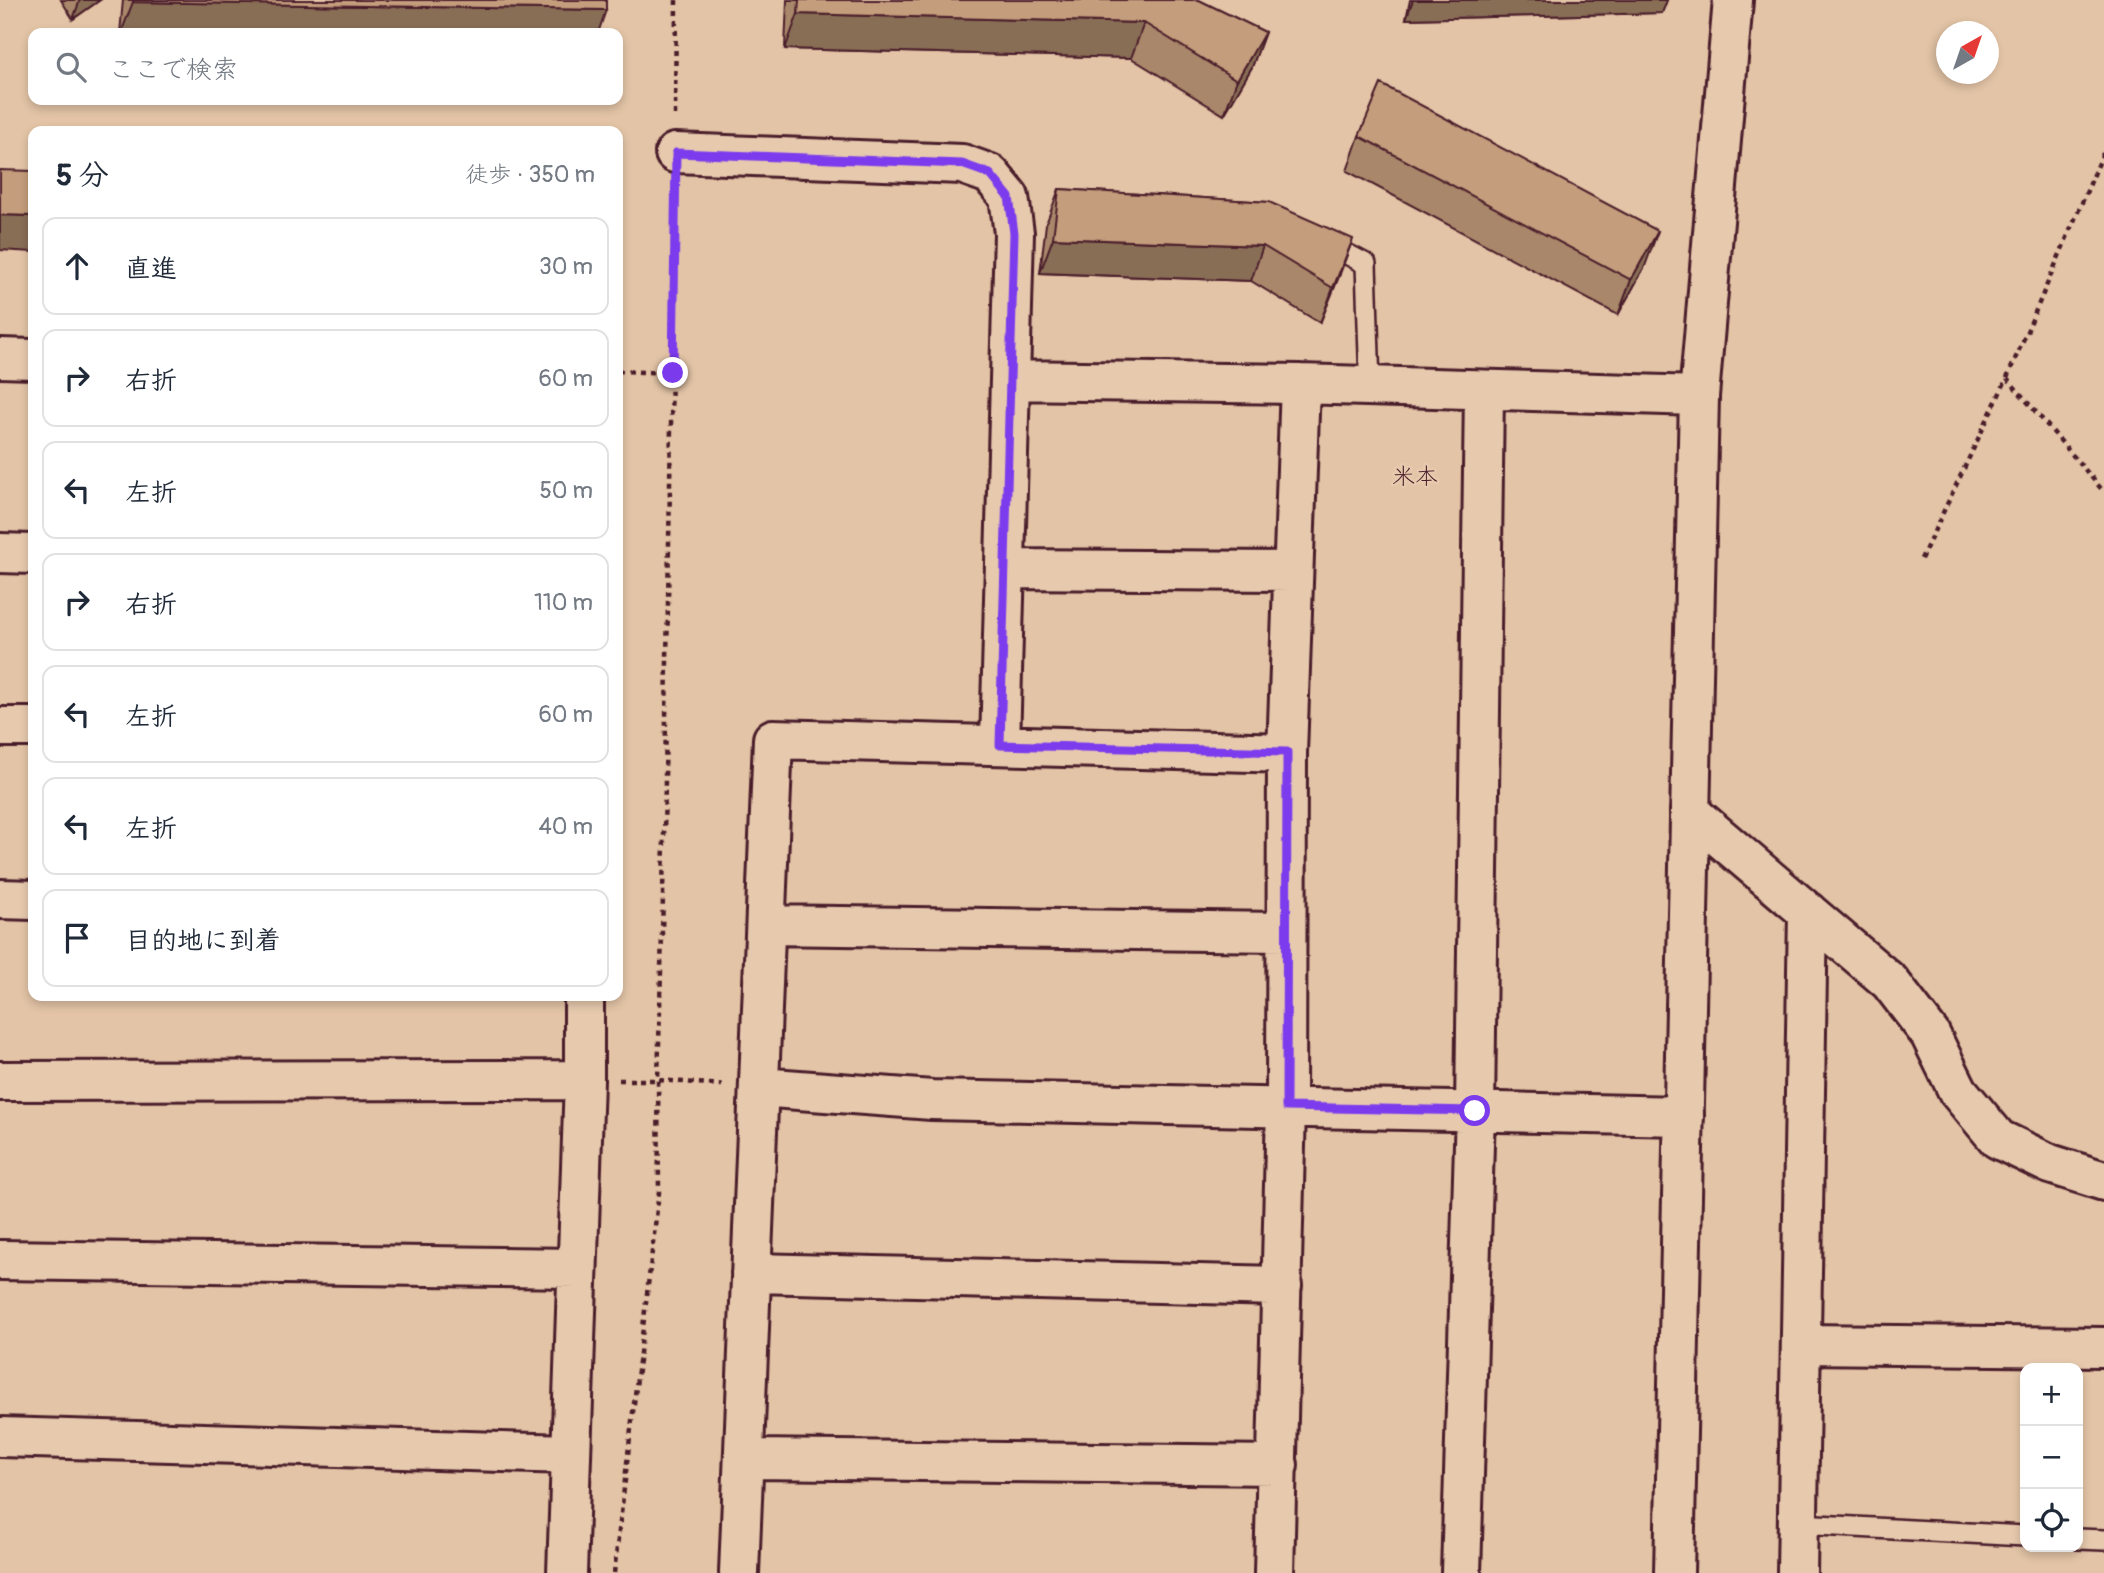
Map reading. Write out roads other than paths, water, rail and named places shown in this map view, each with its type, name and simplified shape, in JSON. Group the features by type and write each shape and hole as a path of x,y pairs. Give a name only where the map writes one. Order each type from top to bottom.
{"street":[{"path":"1674,1573 1699,396 1733,0"},
{"path":"676,153 962,164 990,174 1009,197 1014,233 1000,745"},
{"path":"0,358 28,359"},
{"path":"1010,380 1300,384 1699,396"},
{"path":"1274,1573 1286,1107 1287,752 1300,384"},
{"path":"1461,1573 1475,1111 1485,390"},
{"path":"0,553 28,554"},
{"path":"1005,569 1293,570"},
{"path":"0,727 28,727"},
{"path":"739,1573 773,739 1287,752"},
{"path":"1690,812 1890,982 1930,1034 1958,1091 1998,1139 2050,1164 2104,1181"},
{"path":"0,899 28,900"},
{"path":"1797,1573 1808,912"},
{"path":"766,925 1285,932"},
{"path":"567,1573 584,1001"},
{"path":"0,1081 583,1080"},
{"path":"759,1087 932,1100 1684,1116"},
{"path":"0,1260 577,1268"},
{"path":"751,1273 1282,1286"},
{"path":"1801,1344 2104,1347"},
{"path":"0,1437 571,1454"},
{"path":"744,1459 1278,1465"}],"lane":[{"path":"1307,232 1366,264 1370,386"},
{"path":"1798,1524 2020,1536"},
{"path":"2083,1539 2104,1540"}],"district":[{"name":"米本","path":"1415,476"}]}
